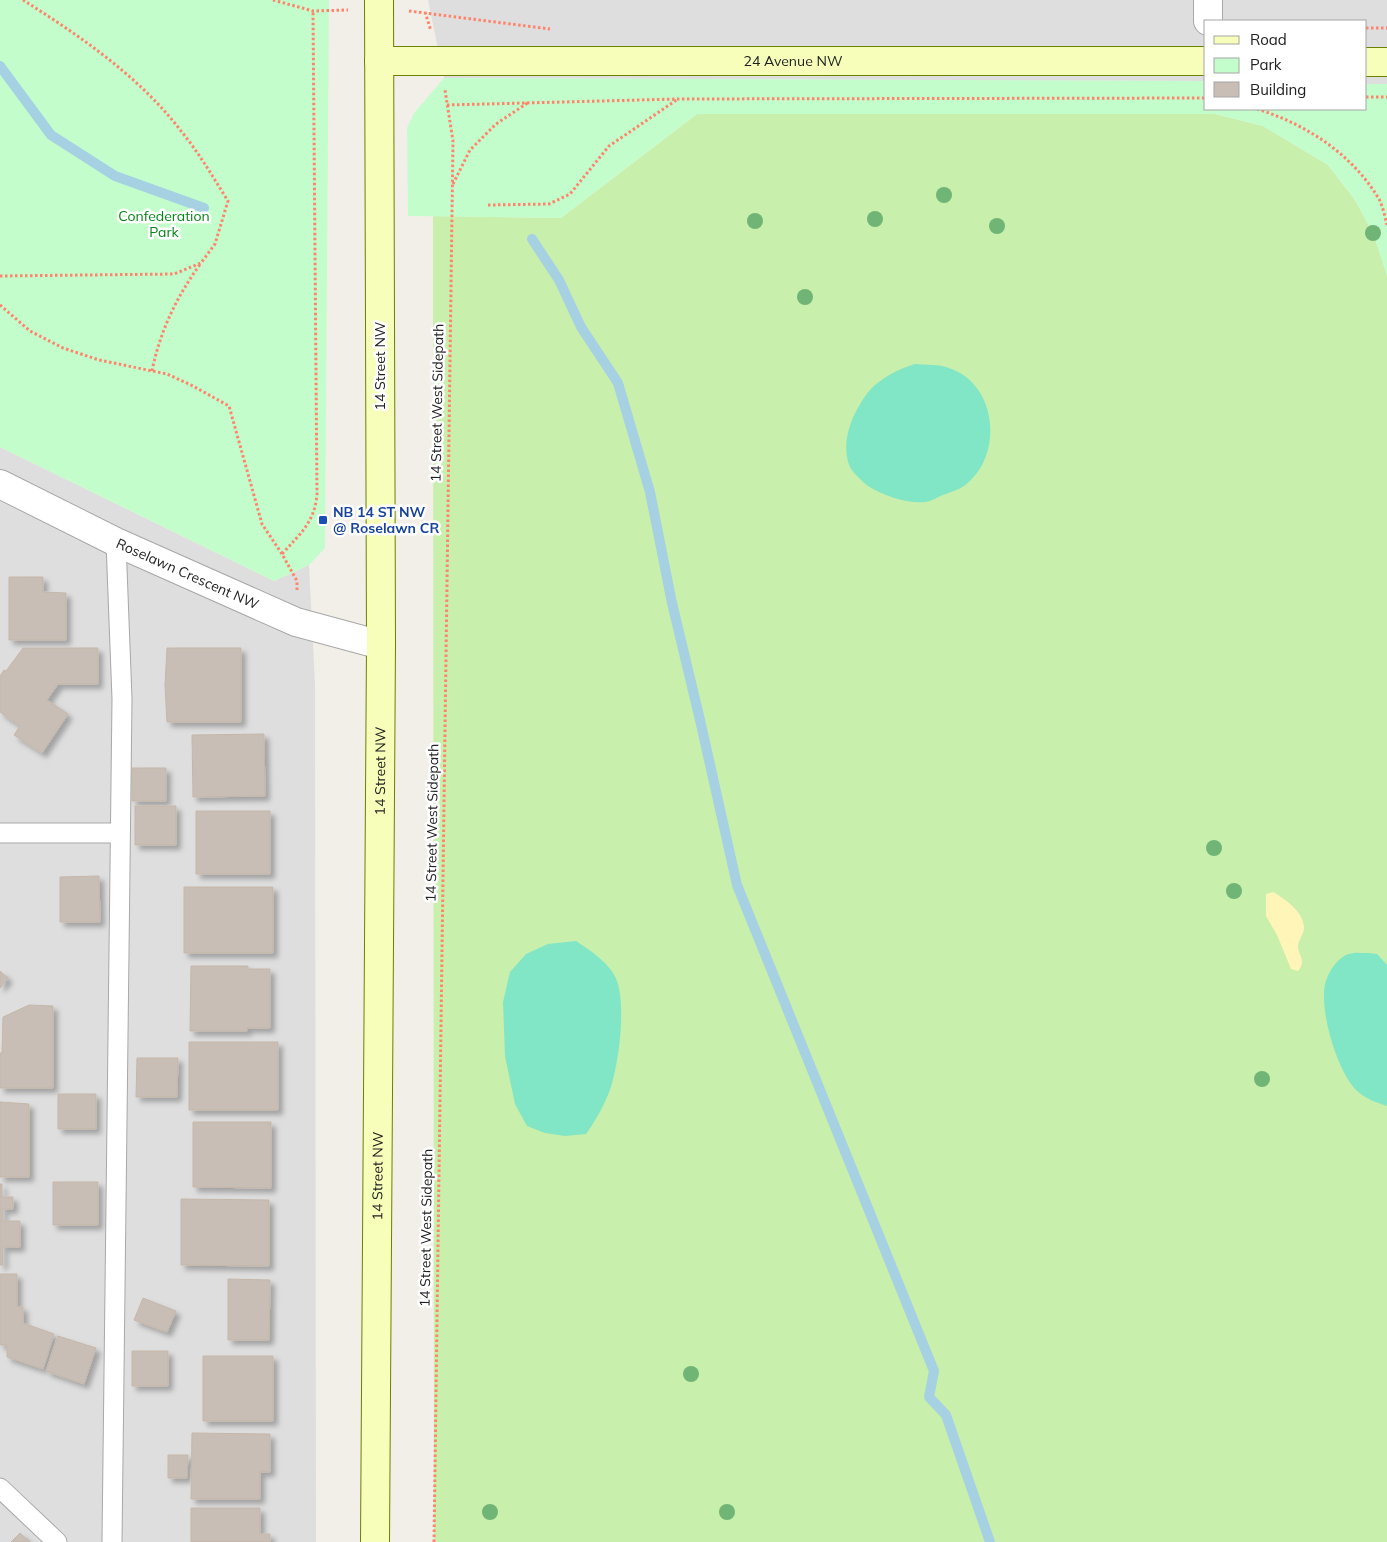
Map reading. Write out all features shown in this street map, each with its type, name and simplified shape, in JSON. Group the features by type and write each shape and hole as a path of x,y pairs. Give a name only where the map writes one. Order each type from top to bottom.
{"main road":[{"name":"14 Street NW","path":"375,1542 381,645 379,0"},
{"name":"24 Avenue NW","path":"379,61 1204,61"},
{"path":"1367,62 1387,62"}],"street":[{"path":"1208,0 1208,20"},
{"name":"Roselawn Crescent NW","path":"0,484 116,542 296,622 381,645"}],"lane":[{"path":"112,1542 122,699 116,542"},
{"path":"0,833 120,833"},
{"path":"0,1488 57,1542"}],"path":[{"path":"23,0 60,24 123,71 145,92 181,130 228,201 216,244 183,287 160,337 152,371"},
{"path":"273,0 313,11 317,495 315,510 306,528 282,554"},
{"path":"1367,28 1387,28"},
{"path":"1367,97 1387,97"},
{"path":"452,187 470,150 496,124 529,102 678,99 1204,98"},
{"path":"488,205 549,204 570,194 609,146 678,99"},
{"name":"14 Street West Sidepath","path":"434,1542 453,141 447,105 529,102"},
{"path":"1260,110 1295,123 1332,148 1358,169 1380,201 1387,225"},
{"path":"0,276 174,274 201,263"},
{"path":"0,305 30,331 63,348 99,360 167,374 229,406 262,524 297,581 296,622"}],"shaded area":[{"path":"428,0 1387,0 1387,84 1367,84 1367,20 1204,20 1204,81 444,78"},
{"path":"0,447 274,581 309,565 315,684 316,1542 0,1542"}],"green space":[{"name":"Confederation Park","path":"0,0 329,0 325,548 309,565 274,581 0,447"},
{"path":"444,78 1204,81 1204,110 1367,110 1367,84 1387,84 1387,275 1373,233 1355,200 1328,165 1263,126 1215,114 697,114 561,218 408,216 407,128 414,113"},
{"path":"697,114 1215,114 1263,126 1328,165 1355,200 1373,233 1387,275 1387,1542 434,1542 433,216 561,218"},
{"path":"915,364 945,367 965,376 978,389 986,405 990,422 990,440 985,458 977,473 964,486 926,502 904,500 874,490 853,472 847,457 846,447 847,437 854,416 870,390 885,377"},
{"path":"576,941 600,958 614,975 620,992 621,1019 619,1049 614,1076 609,1093 600,1112 586,1134 565,1136 545,1133 527,1126 515,1104 505,1056 503,1002 510,972 526,954 548,944"},
{"path":"1377,954 1387,965 1387,1106 1363,1095 1349,1082 1333,1045 1324,1005 1326,981 1336,963 1347,955"}],"sand":[{"path":"1273,892 1293,906 1303,921 1304,930 1298,946 1302,964 1298,971 1291,969 1277,935 1266,916 1266,894"}],"building":[{"path":"9,577 43,577 43,592 66,593 66,640 9,640"},
{"path":"23,648 98,648 98,684 58,684 47,700 68,714 42,753 14,735 20,726 0,712 0,676"},
{"path":"167,648 241,648 241,722 167,722 165,685"},
{"path":"264,734 265,796 193,797 192,735"},
{"path":"132,768 166,768 166,801 132,801"},
{"path":"135,806 176,806 176,845 135,845"},
{"path":"196,811 270,811 270,874 196,874"},
{"path":"99,876 100,922 60,922 60,877"},
{"path":"184,887 273,887 273,953 184,953"},
{"path":"191,966 248,966 248,969 270,969 270,1028 247,1028 247,1031 190,1031"},
{"path":"0,971 8,978 0,988"},
{"path":"29,1005 53,1006 53,1088 0,1088 3,1017"},
{"path":"189,1042 278,1042 278,1110 189,1110"},
{"path":"137,1058 178,1058 177,1097 136,1097"},
{"path":"58,1094 96,1094 96,1129 58,1129"},
{"path":"0,1102 29,1104 29,1177 0,1177"},
{"path":"193,1122 271,1122 271,1188 193,1187"},
{"path":"53,1182 98,1182 98,1225 53,1225"},
{"path":"0,1184 2,1184 2,1197 13,1197 13,1209 3,1209 3,1221 20,1221 20,1247 3,1247 3,1265 0,1265"},
{"path":"181,1199 269,1200 269,1266 181,1265"},
{"path":"0,1274 17,1274 17,1307 23,1307 23,1323 54,1334 43,1369 7,1357 7,1345 0,1345"},
{"path":"228,1279 270,1280 269,1340 228,1340"},
{"path":"143,1298 176,1311 167,1332 134,1320"},
{"path":"58,1336 96,1348 84,1384 46,1371"},
{"path":"132,1351 168,1351 168,1386 132,1386"},
{"path":"203,1356 273,1356 273,1421 203,1421"},
{"path":"192,1433 270,1434 270,1472 260,1472 260,1499 191,1499"},
{"path":"168,1455 188,1455 187,1478 168,1478"},
{"path":"191,1508 260,1508 260,1534 270,1534 270,1542 191,1542"},
{"path":"20,1533 30,1542 11,1542"}],"waterway":[{"path":"0,66 51,135 115,176 204,208"},
{"path":"532,239 559,280 581,327 618,383 650,492 672,603 737,885 934,1371 929,1397 946,1415 990,1542"}],"place":[{"name":"NB 14 ST NW @ Roselawn CR","path":"323,520"}]}
